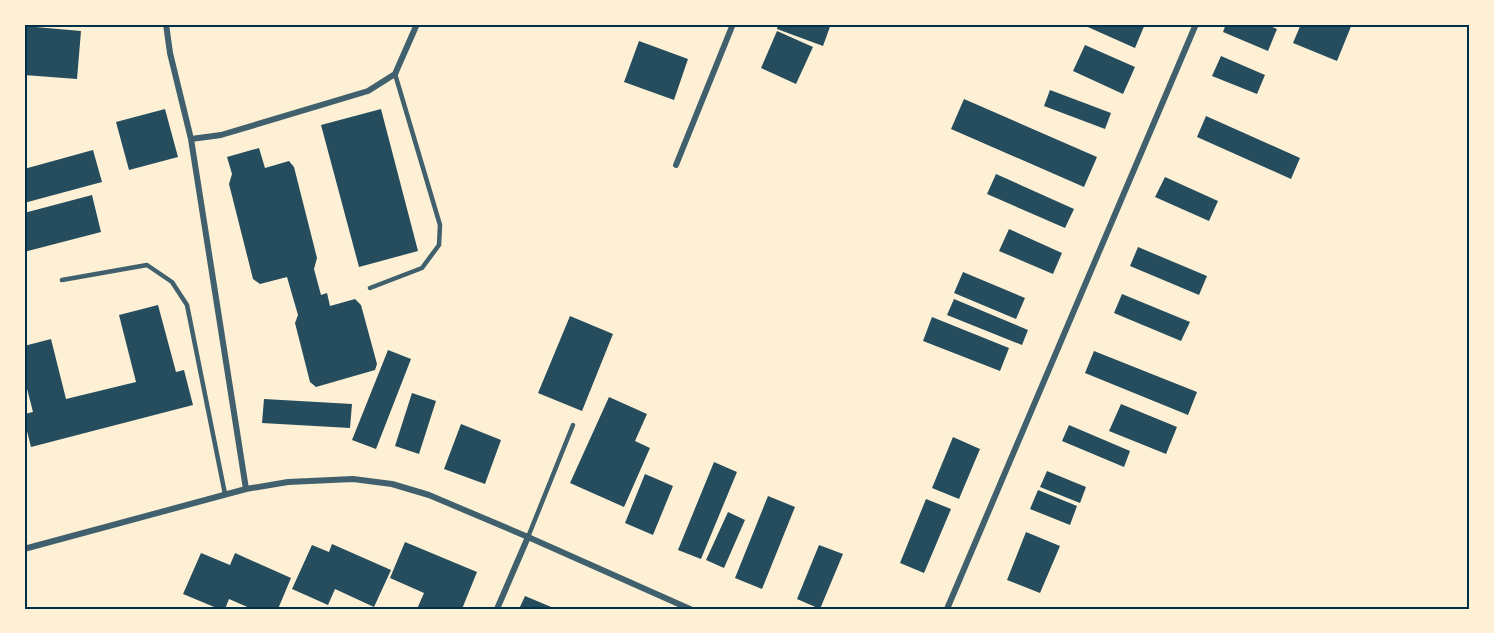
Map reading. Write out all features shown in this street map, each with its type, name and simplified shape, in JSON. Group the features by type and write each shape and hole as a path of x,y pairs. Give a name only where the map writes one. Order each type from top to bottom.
{"street":[{"path":"166,24 170,53 191,139 246,489"},
{"path":"191,139 221,135 368,91 395,74 417,24"},
{"path":"676,165 734,24"},
{"path":"947,609 1196,24"},
{"path":"24,549 246,489 288,482 353,479 392,484 429,495 690,609"},
{"path":"498,609 528,537"}],"lane":[{"path":"370,288 422,268 439,245 440,225 395,74"},
{"path":"62,280 147,265 172,282 187,305 225,494"},
{"path":"528,537 573,425"}],"building":[{"path":"778,24 831,24 823,46 777,29"},
{"path":"1081,24 1145,24 1135,48"},
{"path":"1226,24 1265,24 1277,29 1268,51 1223,32"},
{"path":"1301,24 1352,24 1337,61 1293,43"},
{"path":"24,26 81,31 77,79 24,75"},
{"path":"777,31 813,47 796,84 761,68"},
{"path":"639,41 688,59 674,100 624,82"},
{"path":"1085,45 1135,67 1123,94 1073,71"},
{"path":"1221,56 1265,75 1257,94 1212,76"},
{"path":"1050,90 1111,113 1105,129 1044,106"},
{"path":"964,99 1097,157 1084,187 951,129"},
{"path":"165,109 178,157 129,170 116,122"},
{"path":"381,109 418,251 359,267 321,125"},
{"path":"1206,116 1300,158 1291,179 1197,137"},
{"path":"259,148 265,168 289,161 294,167 317,258 314,269 321,295 327,293 330,306 355,299 361,305 377,364 375,370 316,387 310,382 295,323 298,315 287,277 260,284 253,279 229,184 232,174 227,157"},
{"path":"93,150 102,182 24,203 24,169"},
{"path":"996,174 1074,209 1065,228 987,194"},
{"path":"1165,177 1218,201 1209,221 1155,197"},
{"path":"92,195 101,232 24,252 24,213"},
{"path":"1009,229 1062,253 1053,274 999,251"},
{"path":"1138,247 1207,276 1199,295 1130,266"},
{"path":"963,272 1025,298 1016,319 954,293"},
{"path":"1122,294 1190,322 1181,341 1114,313"},
{"path":"954,299 1028,330 1022,345 947,315"},
{"path":"158,305 176,372 184,370 193,405 31,447 24,419 24,414 33,412 24,377 24,346 51,339 66,399 136,382 119,315"},
{"path":"570,316 613,334 582,411 538,393"},
{"path":"932,317 1009,348 1000,371 923,341"},
{"path":"388,350 411,359 376,449 352,440"},
{"path":"1094,351 1197,392 1188,415 1085,373"},
{"path":"412,393 436,401 419,454 395,446"},
{"path":"609,397 647,414 635,441 650,448 624,507 570,483"},
{"path":"264,399 352,404 350,428 262,423"},
{"path":"1121,404 1177,427 1166,454 1109,431"},
{"path":"461,424 501,440 485,484 444,469"},
{"path":"1069,425 1130,451 1124,467 1062,441"},
{"path":"953,437 980,449 959,499 932,488"},
{"path":"714,462 737,472 701,559 678,550"},
{"path":"1047,471 1086,487 1080,503 1040,487"},
{"path":"645,474 673,486 653,535 625,523"},
{"path":"1038,490 1077,506 1070,525 1030,509"},
{"path":"768,496 795,507 762,589 735,578"},
{"path":"926,499 951,509 924,573 900,563"},
{"path":"728,512 745,520 724,568 706,560"},
{"path":"1026,532 1060,546 1040,593 1007,580"},
{"path":"405,542 477,572 462,609 417,609 424,593 390,578"},
{"path":"332,544 391,570 374,607 335,589 328,605 292,589 312,545 329,552"},
{"path":"819,545 843,554 820,609 797,599"},
{"path":"201,553 230,565 235,553 291,578 278,609 252,609 229,599 225,609 219,609 183,594"},
{"path":"525,596 556,609 519,609"}]}
